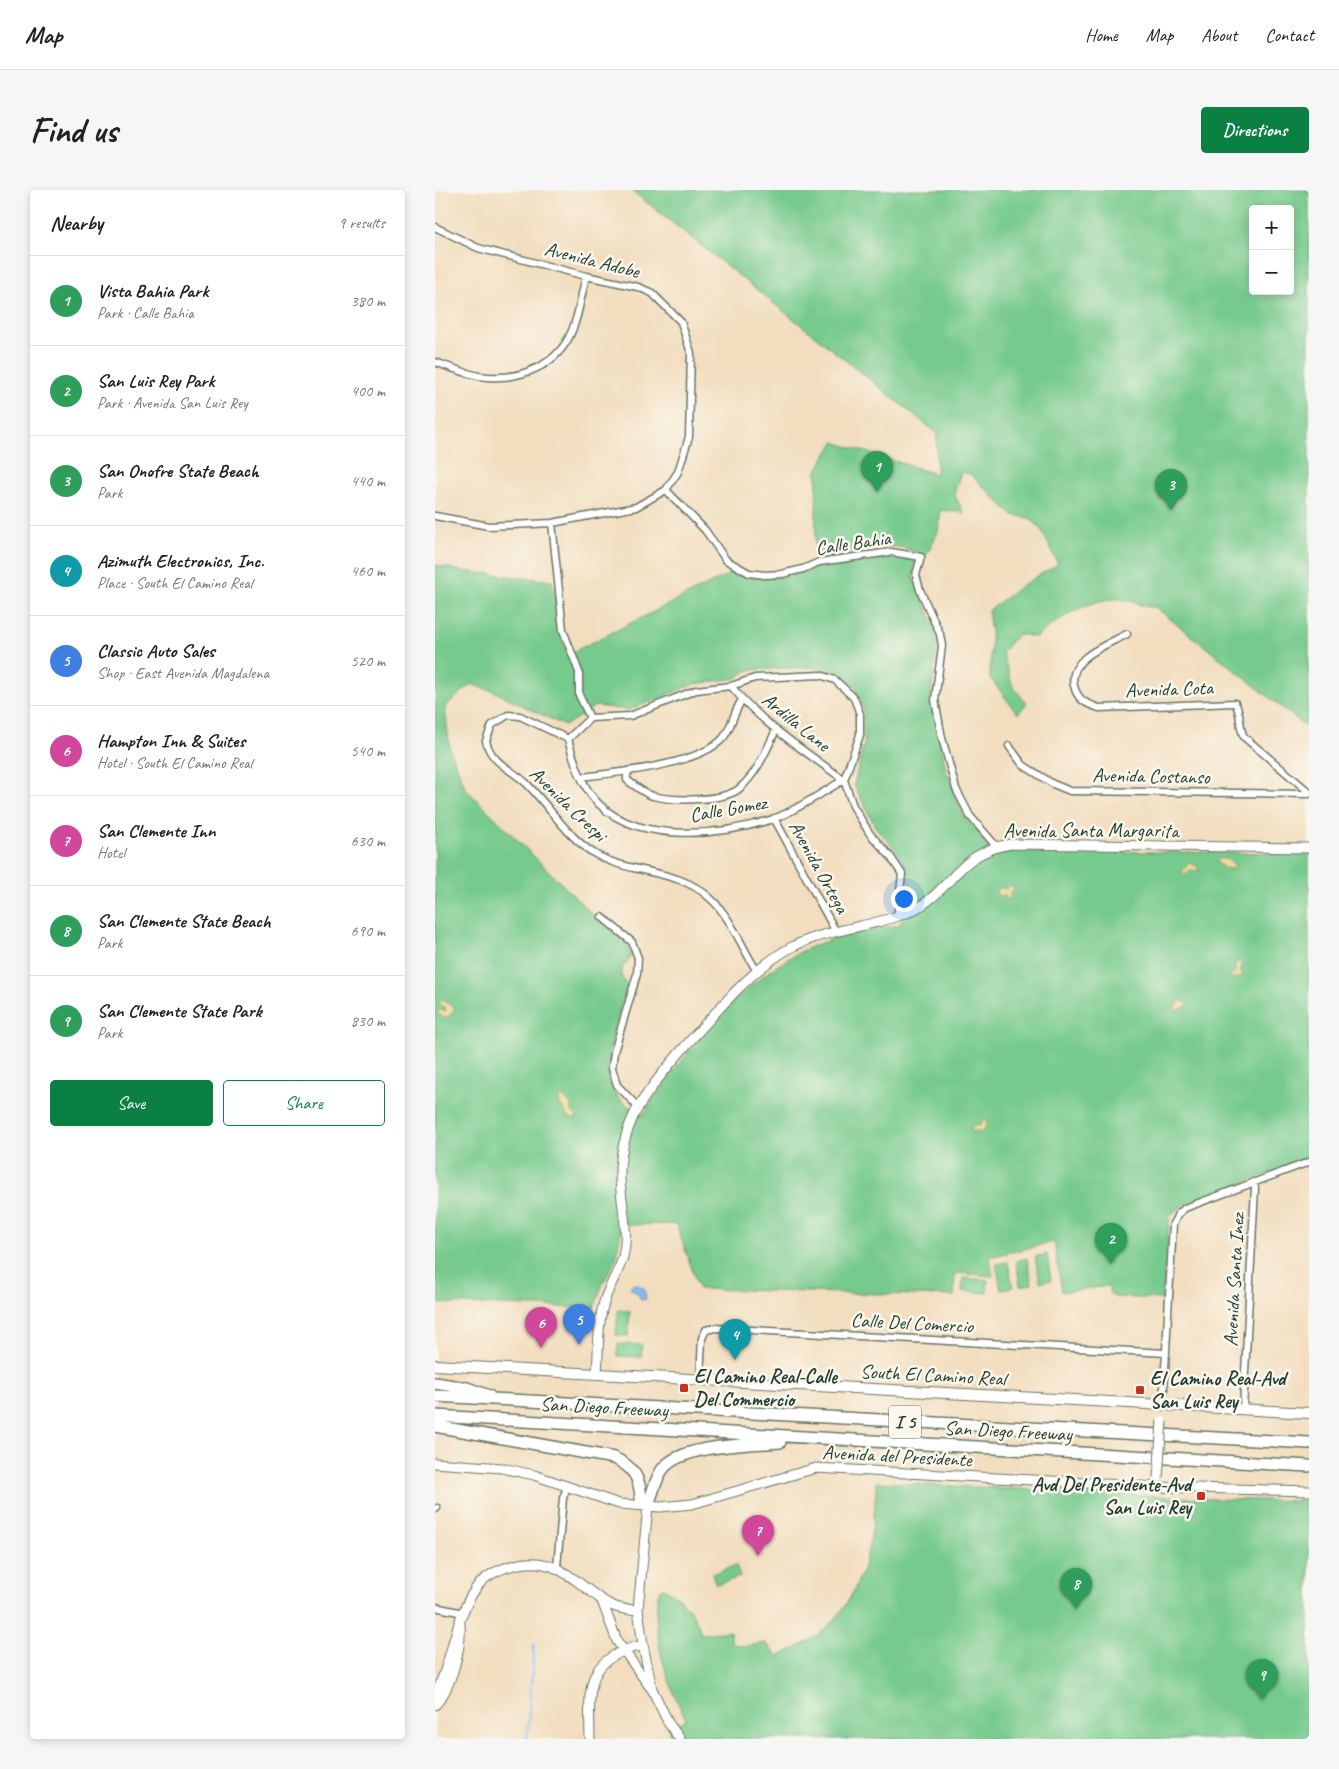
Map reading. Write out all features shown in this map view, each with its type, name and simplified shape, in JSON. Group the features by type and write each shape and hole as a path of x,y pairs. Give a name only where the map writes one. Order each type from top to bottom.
{"highway":[{"path":"435,1383 467,1388 500,1400"},
{"name":"San Diego Freeway","path":"435,1396 1309,1443"},
{"name":"San Diego Freeway","path":"435,1416 1309,1466"},
{"path":"435,1426 614,1458 633,1471 640,1485 641,1499 649,1506 663,1470 675,1458 700,1451 812,1438"}],"main road":[{"name":"South El Camino Real","path":"435,1365 1309,1413"}],"street":[{"name":"Avenida Adobe","path":"435,227 478,248 585,276 638,287 653,293 681,322 691,353 689,438 678,472 667,490"},
{"path":"435,362 477,375 495,377 527,373 541,367 557,354 568,339 585,276"},
{"path":"435,516 489,526 552,523 636,507 667,490"},
{"name":"Calle Bahia","path":"667,490 705,530 726,560 749,572 765,575 781,574 803,569 819,562 891,552 921,557 916,575 919,590 940,634 942,646 935,700 942,738 957,789 967,809 996,846"},
{"path":"552,523 563,630 579,672 579,695 590,718"},
{"name":"Avenida Cota","path":"1127,634 1082,659 1075,668 1073,679 1080,698 1087,704 1099,708 1235,703 1239,709 1239,728 1244,737 1309,793"},
{"path":"568,738 590,718 630,716 696,690 731,686 755,678 815,675 827,676 841,683 855,698 860,714 860,735 844,780 853,806 870,834 890,856 902,874 897,917"},
{"name":"Ardilla Lane","path":"731,686 742,700 776,730 844,780"},
{"path":"581,777 627,771 686,759 705,751 723,738 742,700"},
{"name":"Avenida Crespi","path":"568,738 520,716 508,715 492,725 486,741 491,757 524,781 566,829 594,854 620,865 668,876 691,885 710,898 732,925 757,971"},
{"path":"627,771 627,780 651,796 700,799 723,795 739,790 758,768 776,730"},
{"name":"Calle Gomez","path":"568,738 581,777 592,796 618,819 654,831 702,834 774,818 844,780"},
{"name":"Avenida Costanso","path":"1009,746 1023,766 1053,784 1071,791 1309,793"},
{"name":"Avenida Ortega","path":"774,818 835,932"},
{"name":"Avenida Santa Margarita","path":"597,1373 600,1320 605,1298 623,1256 625,1223 619,1192 621,1157 625,1140 639,1107 668,1066 726,1001 757,971 790,948 815,937 897,917 911,911 928,901 956,871 975,857 996,846 1011,844 1309,848"},
{"path":"602,917 632,942 638,958 637,974 614,1052 613,1068 617,1086 639,1107"},
{"path":"1158,1482 1173,1224 1185,1208 1309,1162"},
{"name":"Avenida Santa Inez","path":"1243,1409 1255,1188 1253,1182"},
{"name":"Calle Del Comercio","path":"700,1380 702,1338 706,1330 715,1328 1166,1354"},
{"name":"Avenida del Presidente","path":"435,1463 501,1468 534,1475 619,1504 660,1508 692,1504 816,1468 1158,1482 1309,1491"},
{"path":"557,1567 563,1498 567,1487"},
{"path":"649,1506 638,1609 652,1689"},
{"path":"435,1695 440,1686 455,1633 477,1586 489,1575 503,1568 531,1563 557,1567 583,1583 602,1601 626,1611 638,1609"},
{"path":"602,1601 604,1611 623,1650 652,1689 669,1724 681,1739"},
{"path":"435,1607 463,1613"},
{"path":"435,1705 448,1685 461,1637 460,1624"},
{"path":"590,1739 589,1693 594,1676 605,1660 623,1650 643,1645"}],"green space":[{"path":"631,190 1309,190 1309,729 1155,607 1122,599 1095,602 1084,606 1054,623 1036,637 1018,634 1002,652 1013,687 1027,703 1018,714 990,678 991,632 988,611 1024,584 1058,564 1041,529 1029,518 1012,515 970,474 961,472 954,494 964,513 941,510 938,532 925,558 907,549 893,547 871,548 826,556 815,556 817,470 834,442 936,474 937,433"},
{"path":"895,556 916,561 913,577 936,629 937,649 931,695 946,770 963,815 999,851 1309,853 1309,1159 1184,1205 1170,1215 1162,1299 1115,1297 1110,1294 1108,1286 1062,1292 1054,1242 990,1257 993,1276 955,1273 954,1296 699,1289 676,1224 622,1225 616,1259 603,1283 594,1308 435,1303 435,565 463,571 552,581 565,650 575,651 737,570 758,578 789,577 818,566 875,557","holes":["813,667 844,678 855,689 862,703 863,735 865,739 854,785 876,828 895,849 908,871 910,892 900,925 823,942 800,952 753,984 732,1003 693,1046 642,1116 615,1093 610,1083 608,1072 610,1048 627,986 621,975 623,967 632,955 623,937 600,922 466,789 450,750 445,707 471,684 493,691 565,726 595,706 629,710 694,684 737,678 748,670"]},
{"path":"1047,1254 1051,1280 1040,1282 1035,1257"},
{"path":"1027,1258 1032,1284 1020,1286 1016,1261"},
{"path":"1008,1262 1013,1287 1001,1290 996,1264"},
{"path":"963,1278 988,1280 987,1293 962,1291"},
{"path":"618,1310 630,1311 628,1336 616,1335"},
{"path":"618,1344 642,1345 641,1357 617,1356"},
{"path":"876,1482 1215,1499 1309,1501 1309,1739 673,1739 668,1731 686,1719 673,1691 658,1640 656,1623 659,1591 663,1588 687,1606 696,1619 701,1634 730,1631 732,1644 745,1646 766,1643 778,1656 802,1645 827,1627 842,1611 853,1592 862,1571 873,1526"},
{"path":"736,1565 740,1577 716,1585 712,1574"}],"sand":[{"path":"1218,859 1226,859 1236,866 1232,869 1224,868 1217,862"},
{"path":"1189,863 1197,866 1199,871 1192,870 1186,874 1181,873"},
{"path":"1010,885 1015,889 1010,892 1010,899 1006,899 1005,895 999,896 996,892 997,888 1006,889"},
{"path":"1239,962 1243,964 1240,969 1243,976 1230,979 1230,975 1235,973 1235,964"},
{"path":"441,1000 453,1006 454,1010 448,1017 443,1017 437,1013 439,1010 446,1011 445,1007 439,1005"},
{"path":"1181,1000 1189,1004 1178,1011 1175,1008"},
{"path":"561,1095 571,1105 571,1111 577,1116 575,1119 568,1117 559,1102"},
{"path":"984,1118 987,1122 984,1131 971,1131 971,1127 981,1124"}],"water":[{"path":"633,1283 644,1288 646,1299 641,1300 638,1293 630,1288"}],"waterway":[{"path":"527,1739 534,1645"}],"place":[{"name":"Vista Bahia Park","path":"877,492"},
{"name":"San Onofre State Beach","path":"1171,510"},
{"name":"San Luis Rey Park","path":"1111,1264"},
{"name":"Classic Auto Sales","path":"579,1345"},
{"name":"Hampton Inn & Suites","path":"541,1348"},
{"name":"Azimuth Electronics, Inc.","path":"735,1360"},
{"name":"El Camino Real-Calle Del Commercio","path":"684,1388"},
{"name":"El Camino Real-Avd San Luis Rey","path":"1140,1390"},
{"name":"Avd Del Presidente-Avd San Luis Rey","path":"1201,1496"},
{"name":"San Clemente Inn","path":"758,1556"},
{"name":"San Clemente State Beach","path":"1076,1609"},
{"name":"San Clemente State Park","path":"1262,1700"}]}
